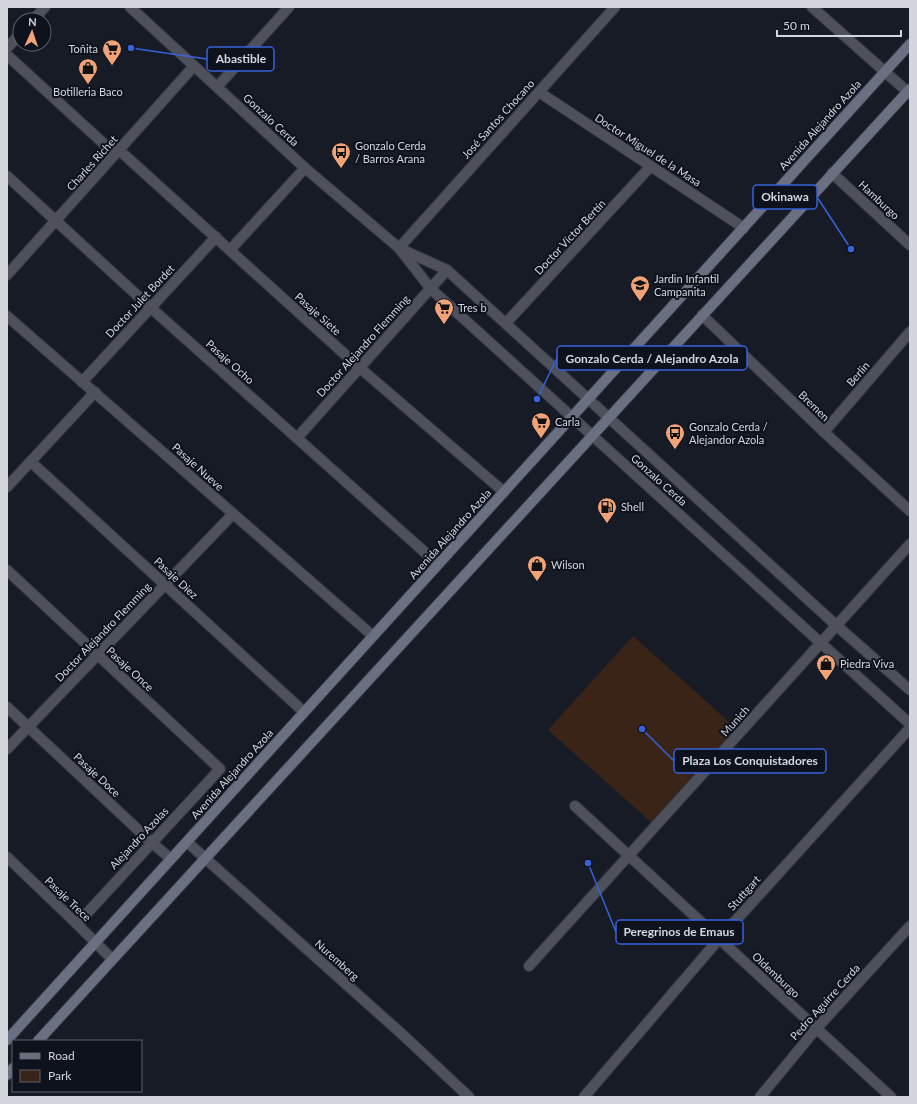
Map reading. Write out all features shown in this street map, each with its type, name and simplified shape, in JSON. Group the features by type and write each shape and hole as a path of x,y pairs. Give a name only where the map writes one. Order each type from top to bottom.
{"main road":[{"name":"Avenida Alejandro Azola","path":"7,1040 910,44"},
{"path":"39,1040 832,173 909,92"}],"street":[{"name":"Gonzalo Cerda","path":"130,7 305,168 399,248 431,289 910,724"},
{"path":"217,87 289,7"},
{"name":"José Santos Chocano","path":"399,248 615,7"},
{"path":"812,7 884,72 909,92"},
{"name":"Pasaje Siete","path":"7,55 216,237 360,368 504,492"},
{"name":"Charles Richet","path":"7,276 194,66"},
{"name":"Doctor Miguel de la Masa","path":"539,92 744,228"},
{"name":"Doctor Víctor Bertín","path":"506,323 651,166"},
{"path":"230,250 305,168"},
{"name":"Hamburgo","path":"832,173 910,245"},
{"name":"Pasaje Ocho","path":"7,176 150,307 438,564"},
{"name":"Doctor Julet Bordet","path":"82,382 216,237"},
{"name":"Gonzalo Cerda","path":"399,248 447,270 837,626 910,690"},
{"name":"Doctor Alejandro Flemming","path":"297,438 447,270"},
{"name":"Bremen","path":"702,315 824,432 910,511"},
{"name":"Pasaje Nueve","path":"7,316 373,636"},
{"name":"Berlin","path":"824,432 910,332"},
{"path":"7,487 95,392"},
{"name":"Pasaje Diez","path":"31,462 304,712"},
{"name":"Doctor Alejandro Flemming","path":"7,749 233,514"},
{"name":"Munich","path":"529,966 910,544"},
{"name":"Pasaje Once","path":"7,570 220,769"},
{"name":"Pasaje Doce","path":"7,707 171,859"},
{"name":"Stuttgart","path":"584,1097 719,939 910,728"},
{"name":"Alejandro Azolas","path":"77,924 151,842 220,769"},
{"name":"Oldemburgo","path":"575,806 891,1097"},
{"name":"Nuremberg","path":"187,842 403,1035 469,1097"},
{"name":"Pasaje Trece","path":"7,857 96,942 112,960"},
{"name":"Pedro Aguirre Cerda","path":"760,1097 816,1028 910,926"}],"green space":[{"path":"633,636 736,728 651,822 548,730"}],"place":[{"name":"Abastible","path":"131,48"},
{"name":"Toñita","path":"112,66"},
{"name":"Botilleria Baco","path":"88,85"},
{"name":"Gonzalo Cerda / Barros Arana","path":"341,169"},
{"name":"Okinawa","path":"851,249"},
{"name":"Jardin Infantil Campanita","path":"640,302"},
{"name":"Tres b","path":"444,325"},
{"name":"Gonzalo Cerda / Alejandro Azola","path":"537,399"},
{"name":"Carla","path":"541,439"},
{"name":"Gonzalo Cerda / Alejandor Azola","path":"675,450"},
{"name":"Shell","path":"607,524"},
{"name":"Wilson","path":"537,582"},
{"name":"Piedra Viva","path":"826,681"},
{"name":"Plaza Los Conquistadores","path":"642,729"},
{"name":"Peregrinos de Emaus","path":"588,863"}]}
